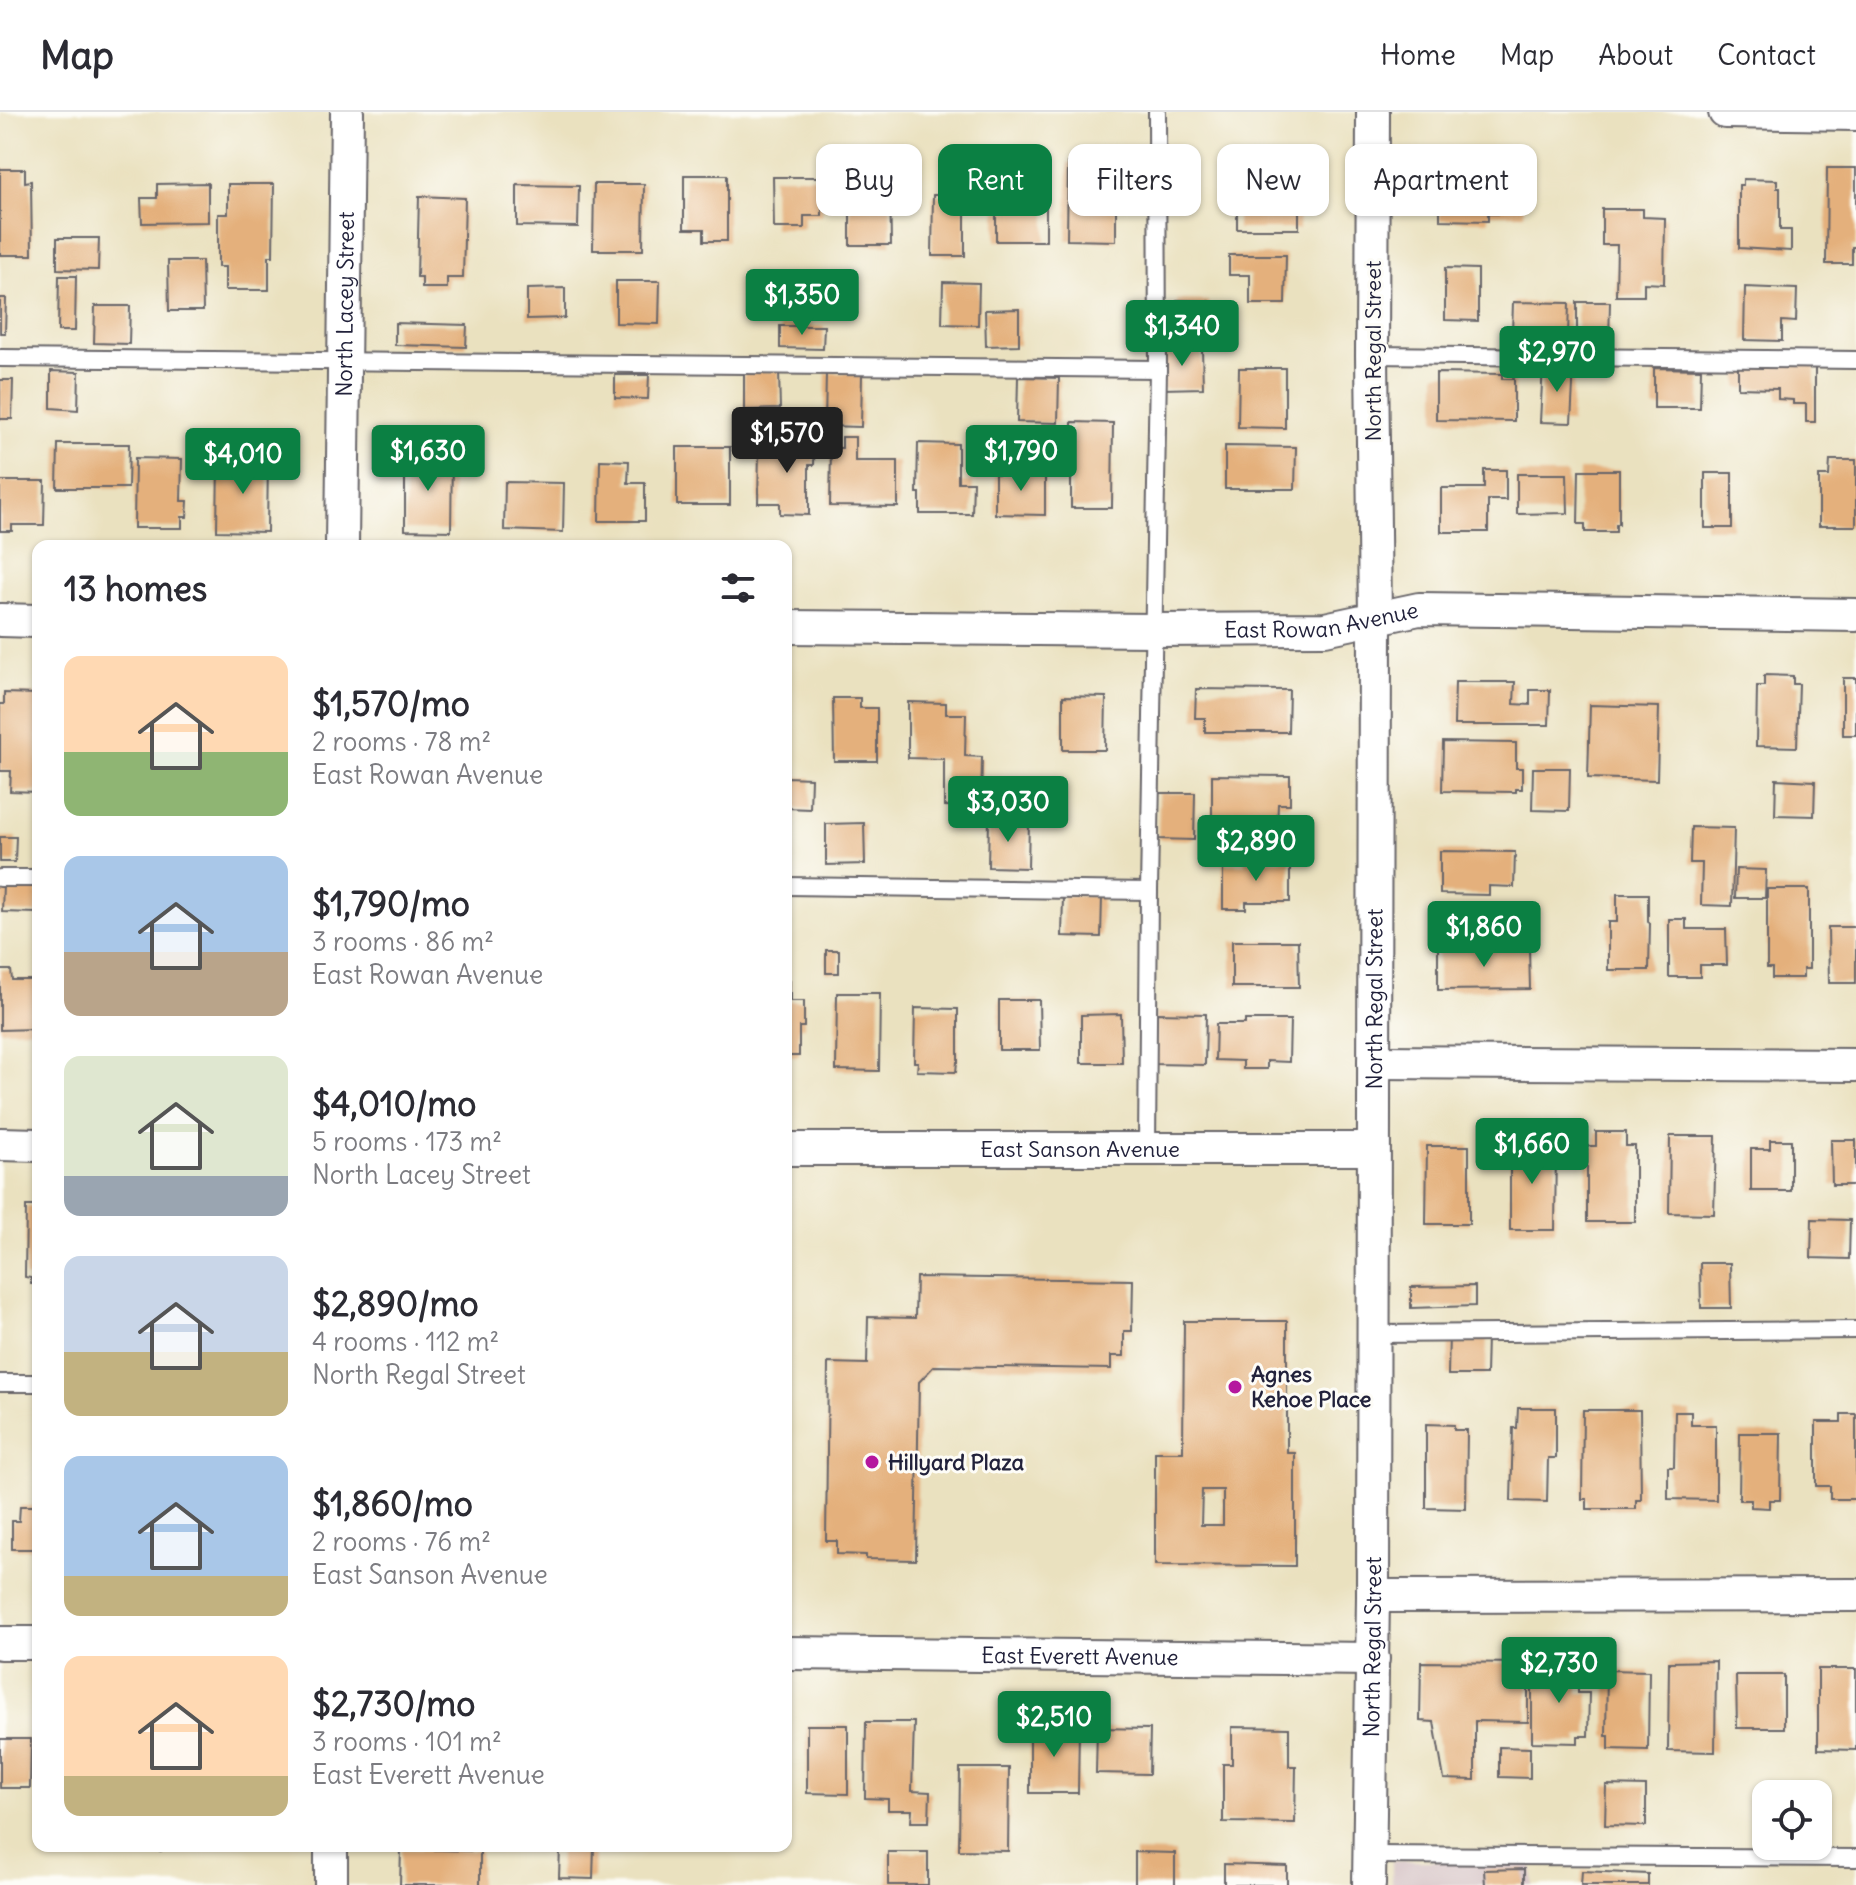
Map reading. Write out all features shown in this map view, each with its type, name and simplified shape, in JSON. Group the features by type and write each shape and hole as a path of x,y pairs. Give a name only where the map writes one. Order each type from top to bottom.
{"street":[{"name":"North Lacey Street","path":"342,540 347,112"},
{"name":"North Regal Street","path":"1369,1870 1373,1659 1373,112"},
{"path":"1725,112 1856,114"},
{"name":"East Rowan Avenue","path":"792,627 1325,629 1419,609 1856,615"},
{"path":"0,620 32,621"},
{"path":"1374,1062 1856,1065"},
{"path":"0,1144 32,1145"},
{"name":"East Sanson Avenue","path":"792,1149 1373,1149"},
{"path":"1373,1596 1856,1595"},
{"path":"0,1643 32,1643"},
{"name":"East Everett Avenue","path":"792,1653 1373,1659"},
{"path":"331,1852 331,1885"}],"lane":[{"path":"1147,1149 1158,369 1157,112"},
{"path":"1372,355 1856,360"},
{"path":"0,358 1158,369"},
{"path":"0,878 32,878"},
{"path":"792,886 1149,891"},
{"path":"1373,1334 1856,1330"},
{"path":"0,1383 32,1383"},
{"path":"1369,1870 1856,1858"}],"shaded area":[{"path":"1392,1861 1533,1861 1533,1885 1392,1885"}],"building":[{"path":"1068,163 1068,216 1116,216 1116,241 1067,240"},
{"path":"1827,168 1856,168 1856,247 1852,247 1852,264 1826,264"},
{"path":"0,169 25,169 25,182 31,181 32,255 0,255"},
{"path":"684,175 727,175 727,241 704,241 704,229 684,229"},
{"path":"773,177 816,177 816,216 804,216 804,228 774,228"},
{"path":"1743,179 1777,180 1777,188 1780,188 1780,230 1791,230 1791,251 1739,248 1739,185 1743,185"},
{"path":"208,183 208,222 142,223 141,198 157,198 157,184"},
{"path":"228,184 274,184 269,290 225,290 225,267 218,267 218,214 228,214"},
{"path":"594,184 644,184 643,250 593,250"},
{"path":"517,185 579,186 578,227 517,226"},
{"path":"933,195 938,195 938,216 965,216 965,256 932,256"},
{"path":"419,196 465,198 463,278 447,278 447,288 422,288 422,277 417,277"},
{"path":"1602,209 1643,209 1643,217 1665,218 1664,284 1644,283 1644,296 1616,296 1617,245 1602,245"},
{"path":"850,216 891,216 891,245 850,245"},
{"path":"996,216 1046,216 1046,241 996,241"},
{"path":"1237,216 1299,216 1299,229 1237,229"},
{"path":"1440,216 1488,216 1488,221 1440,220"},
{"path":"57,238 99,238 98,270 57,269"},
{"path":"1229,255 1286,255 1285,304 1250,304 1250,275 1229,275"},
{"path":"168,261 202,261 203,311 169,311"},
{"path":"1445,268 1478,269 1478,321 1445,320"},
{"path":"59,276 76,276 75,331 58,331"},
{"path":"616,281 660,281 659,324 616,323"},
{"path":"943,282 979,283 978,325 942,324"},
{"path":"1745,287 1797,289 1796,322 1782,321 1782,341 1744,340"},
{"path":"565,288 565,318 527,319 527,289"},
{"path":"0,298 6,298 5,333 0,333"},
{"path":"1177,300 1208,301 1207,326 1177,324"},
{"path":"1513,302 1569,303 1568,336 1512,334"},
{"path":"1577,302 1610,302 1609,341 1577,341"},
{"path":"95,306 130,306 129,344 94,343"},
{"path":"1019,309 1019,345 986,346 985,310"},
{"path":"395,323 467,325 466,347 395,345"},
{"path":"780,326 824,326 823,349 780,348"},
{"path":"1202,348 1203,388 1163,389 1162,349"},
{"path":"1543,364 1574,365 1571,423 1540,422"},
{"path":"1738,364 1815,364 1815,422 1806,422 1806,404 1778,399 1778,389 1738,388"},
{"path":"1239,368 1285,368 1285,428 1238,427"},
{"path":"1654,368 1701,369 1700,408 1654,408"},
{"path":"51,371 79,372 78,410 51,408"},
{"path":"779,371 780,409 744,410 744,372"},
{"path":"826,373 862,373 861,427 825,426"},
{"path":"1436,373 1502,374 1502,379 1514,379 1514,421 1436,420"},
{"path":"615,375 649,375 648,399 615,398"},
{"path":"1018,377 1059,378 1058,423 1017,422"},
{"path":"0,380 13,380 12,419 0,419"},
{"path":"1072,422 1113,423 1112,508 1071,508 1071,478 1065,478 1065,453 1072,453"},
{"path":"785,436 815,436 814,465 809,465 809,515 780,514 780,503 758,503 759,451 784,451"},
{"path":"842,437 855,437 855,461 898,461 898,507 830,506 831,448 842,448"},
{"path":"918,443 958,444 958,482 973,482 972,514 920,514 920,493 917,493"},
{"path":"58,444 129,444 128,488 57,488"},
{"path":"1225,446 1296,447 1295,489 1225,489"},
{"path":"677,447 730,447 730,505 677,505"},
{"path":"405,456 452,457 451,531 405,530"},
{"path":"135,458 182,459 181,501 188,501 187,517 182,517 182,528 134,528"},
{"path":"600,460 629,461 628,483 645,483 645,521 599,521"},
{"path":"1830,460 1856,460 1856,526 1819,526 1819,476 1829,476"},
{"path":"218,461 268,461 267,532 217,531"},
{"path":"1022,468 1045,468 1045,515 995,514 995,474 1021,474"},
{"path":"1484,470 1506,470 1506,500 1488,500 1488,532 1441,532 1441,488 1484,488"},
{"path":"1579,470 1619,470 1619,524 1616,524 1616,532 1585,532 1585,524 1578,524"},
{"path":"1705,473 1732,473 1732,528 1705,528"},
{"path":"1517,474 1567,474 1568,513 1517,514"},
{"path":"0,481 45,481 44,525 12,525 12,531 0,531"},
{"path":"505,482 564,483 563,532 504,530"},
{"path":"1764,675 1793,676 1793,684 1799,684 1797,747 1756,746 1757,686 1764,686"},
{"path":"1843,678 1856,678 1856,735 1843,735"},
{"path":"1455,682 1515,682 1514,704 1530,705 1530,690 1550,690 1549,725 1454,725"},
{"path":"1196,689 1289,690 1288,732 1205,732 1205,718 1195,718"},
{"path":"4,693 32,694 32,792 10,791 11,771 0,771 0,704 4,704"},
{"path":"1063,696 1106,697 1105,750 1063,750"},
{"path":"833,698 860,698 860,708 877,708 877,761 834,761"},
{"path":"908,702 946,703 946,714 966,714 965,756 982,757 981,807 944,806 944,759 908,758"},
{"path":"1590,705 1659,707 1657,780 1588,778"},
{"path":"1443,742 1516,743 1516,768 1522,768 1522,789 1516,789 1516,792 1442,791"},
{"path":"1533,768 1570,768 1569,811 1532,810"},
{"path":"1212,775 1290,776 1290,804 1278,804 1277,827 1212,827"},
{"path":"792,777 811,778 810,809 792,808"},
{"path":"1776,779 1815,781 1814,816 1775,815"},
{"path":"1159,793 1195,793 1194,840 1158,839"},
{"path":"989,819 1029,820 1028,868 988,867"},
{"path":"864,823 865,864 826,865 826,824"},
{"path":"1691,827 1734,828 1732,906 1701,905 1702,863 1690,863"},
{"path":"0,837 16,837 15,862 0,862"},
{"path":"1440,851 1515,852 1514,887 1489,886 1489,895 1440,894"},
{"path":"1245,860 1290,860 1290,902 1246,902 1246,909 1223,909 1223,864 1245,864"},
{"path":"1736,869 1766,870 1765,898 1735,898"},
{"path":"3,884 32,885 32,913 2,912"},
{"path":"1767,889 1809,889 1809,969 1803,969 1803,978 1772,978 1772,968 1767,968"},
{"path":"1617,894 1648,894 1649,970 1608,970 1608,922 1617,922"},
{"path":"1063,896 1102,896 1101,937 1062,936"},
{"path":"1669,919 1686,919 1686,929 1726,929 1727,965 1700,965 1700,977 1669,977"},
{"path":"1828,927 1856,927 1856,983 1829,983"},
{"path":"1232,941 1298,941 1299,987 1232,987"},
{"path":"1438,948 1529,948 1530,989 1438,990"},
{"path":"826,950 839,950 839,973 826,973"},
{"path":"0,970 11,970 12,980 32,980 32,1029 0,1030"},
{"path":"837,993 880,993 879,1071 836,1070"},
{"path":"999,1000 1039,1000 1040,1050 999,1050"},
{"path":"792,1001 804,1001 804,1027 799,1027 799,1056 792,1056"},
{"path":"915,1008 958,1009 956,1072 917,1071 918,1062 914,1062"},
{"path":"1156,1013 1206,1014 1205,1065 1155,1064"},
{"path":"1121,1014 1122,1063 1081,1063 1081,1015"},
{"path":"1245,1020 1290,1020 1289,1062 1267,1061 1267,1069 1243,1069 1243,1061 1215,1060 1216,1024 1245,1024"},
{"path":"1596,1132 1626,1132 1626,1146 1635,1146 1635,1222 1587,1222 1587,1146 1596,1146"},
{"path":"1670,1136 1716,1136 1714,1214 1669,1213"},
{"path":"1510,1139 1537,1139 1537,1147 1556,1147 1555,1230 1510,1230"},
{"path":"1770,1140 1791,1140 1791,1191 1751,1191 1751,1149 1770,1149"},
{"path":"1831,1140 1856,1140 1856,1185 1832,1185"},
{"path":"1427,1146 1469,1146 1469,1224 1426,1224"},
{"path":"26,1206 32,1206 32,1284 31,1278 25,1277"},
{"path":"1812,1219 1850,1220 1849,1259 1811,1258"},
{"path":"1700,1263 1730,1263 1731,1308 1701,1308"},
{"name":"Hillyard Plaza","path":"916,1277 1133,1280 1132,1331 1124,1331 1124,1356 1111,1356 1111,1369 934,1366 919,1382 916,1560 866,1559 866,1555 837,1554 837,1541 826,1541 828,1363 867,1364 868,1317 915,1318"},
{"path":"1475,1286 1475,1306 1411,1308 1411,1287"},
{"name":"Agnes Kehoe Place","path":"1184,1321 1287,1321 1287,1453 1295,1453 1295,1566 1155,1565 1155,1452 1183,1452","holes":["1202,1490 1223,1490 1223,1525 1201,1525"]},
{"path":"1449,1334 1487,1336 1486,1375 1448,1375"},
{"path":"1518,1408 1556,1408 1556,1458 1548,1458 1547,1502 1511,1501 1513,1428 1517,1428"},
{"path":"1583,1410 1640,1410 1641,1500 1636,1500 1636,1509 1587,1509 1587,1499 1582,1499"},
{"path":"1675,1412 1691,1412 1691,1425 1716,1425 1716,1500 1668,1499 1668,1467 1674,1467"},
{"path":"1841,1414 1856,1414 1856,1499 1830,1499 1830,1486 1816,1486 1816,1422 1841,1422"},
{"path":"1426,1424 1454,1425 1454,1430 1467,1430 1466,1509 1426,1508"},
{"path":"1740,1433 1781,1433 1780,1500 1769,1500 1769,1508 1751,1507 1751,1500 1739,1500"},
{"path":"20,1506 32,1506 32,1549 12,1549 12,1521 19,1521"},
{"path":"1716,1661 1715,1752 1668,1751 1669,1662"},
{"path":"1421,1662 1528,1663 1528,1722 1475,1721 1475,1780 1444,1779 1434,1722 1420,1721"},
{"path":"1547,1662 1578,1662 1578,1693 1589,1693 1588,1736 1578,1736 1578,1743 1532,1742 1532,1676 1547,1676"},
{"path":"1818,1669 1856,1669 1856,1750 1818,1749"},
{"path":"1607,1670 1649,1671 1648,1750 1609,1749 1609,1736 1606,1736"},
{"path":"1736,1675 1784,1675 1784,1728 1737,1728"},
{"path":"866,1722 914,1722 912,1791 930,1792 929,1822 911,1822 912,1810 888,1810 888,1799 865,1798"},
{"path":"807,1725 848,1725 848,1794 807,1793"},
{"path":"1030,1725 1079,1726 1078,1793 1030,1793"},
{"path":"1232,1727 1289,1728 1289,1766 1296,1766 1295,1823 1223,1822 1223,1764 1232,1764"},
{"path":"1097,1728 1150,1729 1149,1774 1096,1773"},
{"path":"0,1739 31,1739 30,1788 0,1788"},
{"path":"1499,1747 1530,1748 1530,1778 1499,1777"},
{"path":"960,1768 1009,1768 1008,1851 959,1850"},
{"path":"1606,1785 1646,1786 1646,1826 1605,1825"},
{"path":"401,1852 480,1852 480,1885 400,1885"},
{"path":"560,1852 594,1852 593,1879 559,1878"},
{"path":"888,1852 928,1852 928,1885 888,1885"},
{"path":"1135,1852 1175,1853 1175,1885 1135,1885"},
{"path":"1224,1864 1287,1866 1287,1885 1224,1885"},
{"path":"1524,1869 1524,1885 1485,1885 1484,1870"},
{"path":"1582,1871 1648,1874 1648,1885 1581,1885"}],"place":[{"name":"Agnes Kehoe Place","path":"1235,1387"},
{"name":"Hillyard Plaza","path":"872,1462"}]}
